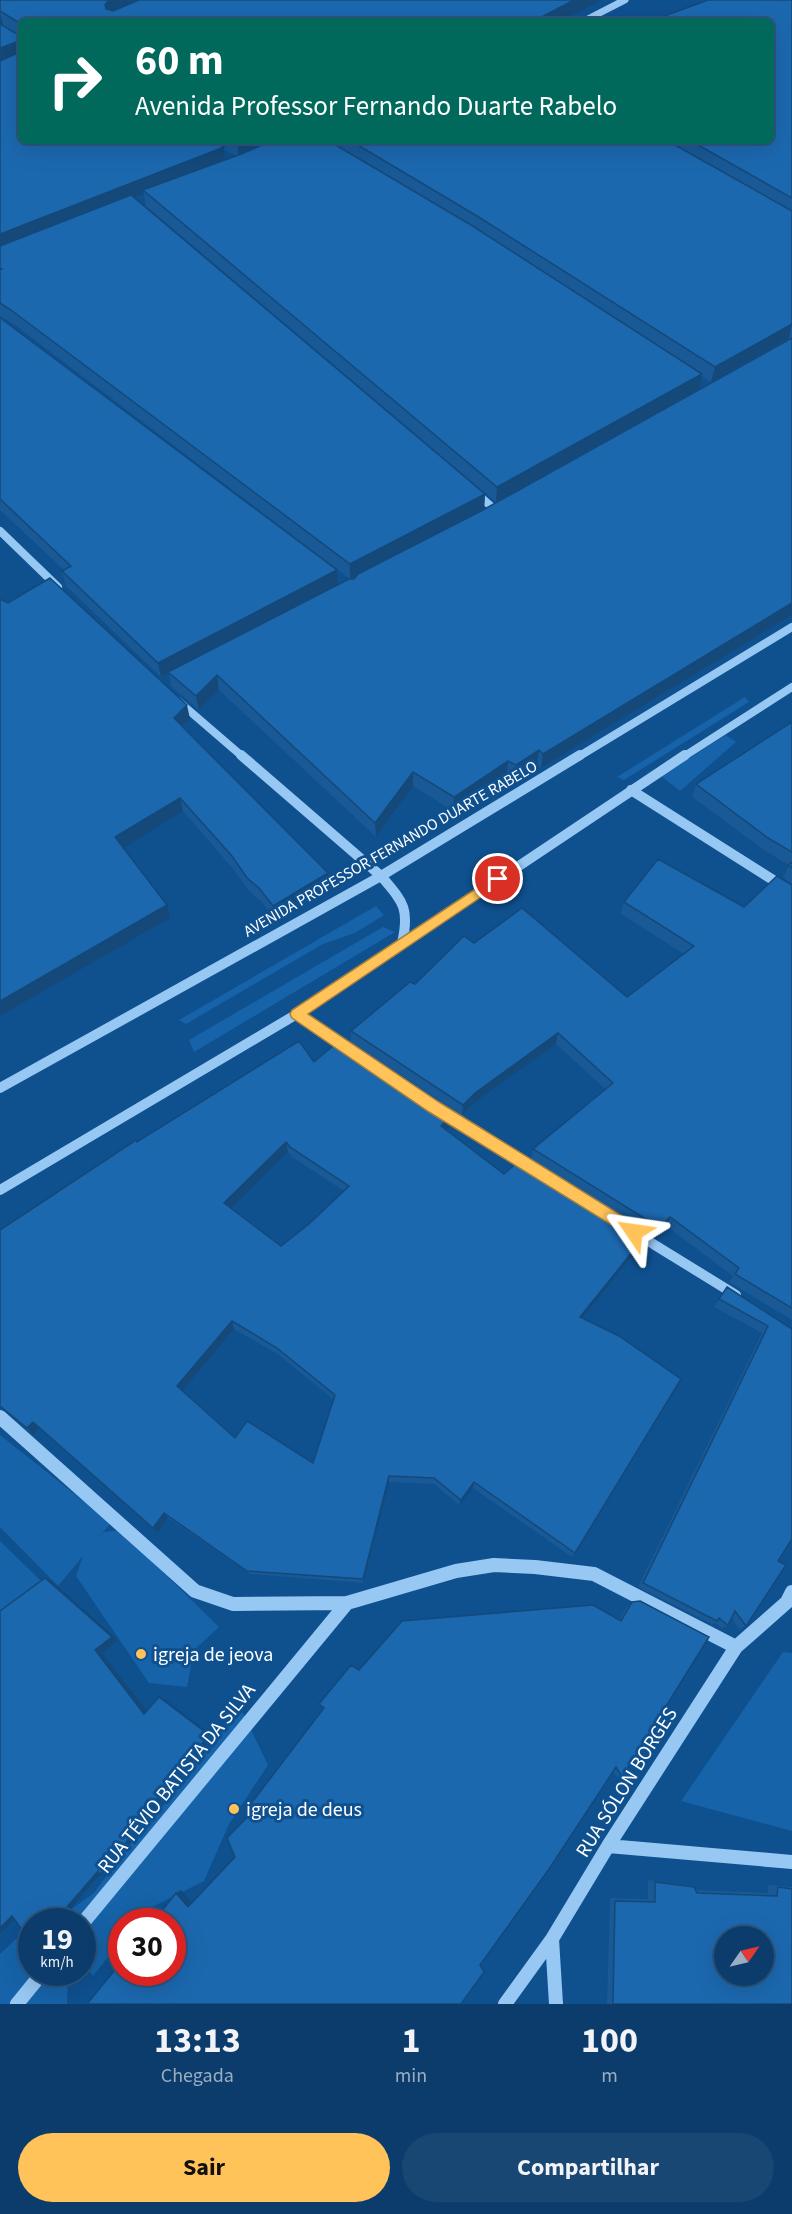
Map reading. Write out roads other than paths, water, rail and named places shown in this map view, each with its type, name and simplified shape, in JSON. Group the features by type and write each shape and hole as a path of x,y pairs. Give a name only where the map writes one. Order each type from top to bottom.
{"street":[{"path":"591,18 625,0"},
{"path":"467,486 494,509"},
{"path":"484,514 505,503"},
{"path":"0,531 66,595"},
{"name":"AVENIDA PROFESSOR FERNANDO DUARTE RABELO","path":"0,1088 381,876 792,627"},
{"path":"0,1190 297,1014 631,790 792,687"},
{"path":"169,693 381,876 402,901 409,916 402,943"},
{"path":"631,790 792,892"},
{"path":"297,1014 356,1054"},
{"path":"434,1107 544,1176"},
{"path":"624,1226 743,1300"},
{"path":"0,1417 195,1591 233,1604 347,1603 456,1571 494,1565 535,1567 594,1574 736,1647"},
{"name":"RUA SÓLON BORGES","path":"505,2004 552,1939 608,1846 736,1647 790,1598"},
{"name":"RUA TÉVIO BATISTA DA SILVA","path":"95,1908 347,1603"},
{"path":"608,1846 792,1862"},
{"path":"552,1939 556,2004"},
{"path":"17,2004 32,1986"}],"place":[{"name":"igreja de jeova","path":"141,1654"},
{"name":"igreja de deus","path":"234,1809"}]}
